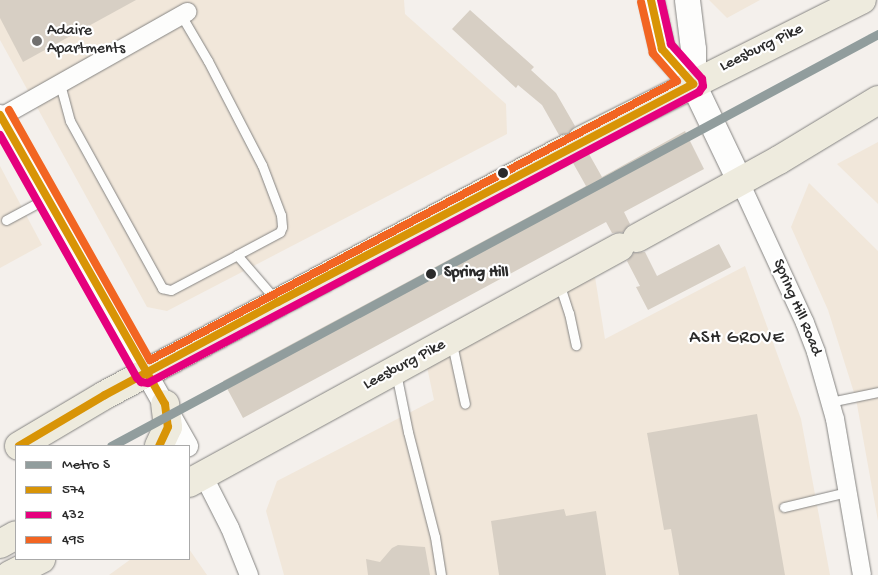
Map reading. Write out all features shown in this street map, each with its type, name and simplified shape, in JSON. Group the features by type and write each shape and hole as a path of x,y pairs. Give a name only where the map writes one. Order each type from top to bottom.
{"highway":[{"name":"Leesburg Pike","path":"21,445 146,373 574,145 862,0"},
{"name":"Leesburg Pike","path":"196,479 559,282 739,180 779,160 878,100"},
{"path":"159,445 168,427 165,404"},
{"name":"Leesburg Pike","path":"0,458 15,449"},
{"path":"0,544 15,536"},
{"path":"10,575 39,560"}],"main road":[{"name":"Spring Hill Road","path":"651,0 662,49 693,84 739,180"},
{"name":"Spring Hill Road","path":"687,0 693,49 693,84"}],"street":[{"path":"184,14 1,116 186,445"},
{"name":"Spring Hill Road","path":"739,180 805,322 816,352 830,402 862,575"},
{"path":"190,456 196,479 230,528 249,575"}],"lane":[{"path":"60,84 70,121 162,288 171,290 280,232 282,227 281,215 262,165 184,14"},
{"path":"6,220 47,198"},
{"path":"238,255 278,302"},
{"path":"559,282 569,313 576,345"},
{"path":"451,341 465,404"},
{"path":"396,370 410,439 435,537 441,575"},
{"path":"830,402 878,392"},
{"path":"784,507 848,492"}],"shaded area":[{"path":"0,0 404,0 405,14 506,104 507,134 167,311 147,307 0,40"},
{"path":"709,0 760,0 727,18"},
{"path":"878,142 878,204 837,164"},
{"path":"0,166 42,245 0,268"},
{"path":"809,183 878,251 878,521 856,399 828,310 791,227"},
{"path":"745,266 801,419 830,575 284,575 266,511 277,481 434,400 427,367 595,277 605,339"},
{"path":"190,550 207,575 109,575 130,560 190,560"}],"building":[{"name":"Adaire Apartments","path":"0,0 136,0 23,62 0,18"},
{"path":"470,10 534,67 531,70 556,93 575,126 568,134 559,135 542,105 518,85 516,88 452,29"},
{"path":"685,131 704,169 624,212 630,224 623,232 612,233 606,222 243,418 223,381 586,186 573,163 580,155 589,154 602,177"},
{"path":"719,244 731,267 648,310 636,287 640,286 627,261 634,253 645,252 657,276"},
{"path":"757,414 785,575 679,575 671,529 664,530 647,433"},
{"path":"564,509 566,516 596,511 606,575 499,575 491,521"},
{"path":"398,545 425,547 430,575 368,575 366,559 380,562 392,548"}],"metro line":[{"name":"S","path":"113,445 878,34"}],"transit line":[{"name":"574","path":"21,445 105,395 278,302 693,84 662,49 651,0"},
{"name":"432","path":"0,135 137,378 141,382 148,383 699,92 703,86 702,79 671,44 661,0"},
{"name":"495","path":"9,110 150,360 677,81 653,53 641,2"},
{"name":"574","path":"0,115 165,404 168,427 159,445"}],"place":[{"name":"Adaire Apartments","path":"37,41"},
{"name":"Spring Hill","path":"431,274"}],"district":[{"name":"ASH GROVE","path":"737,339"}]}
